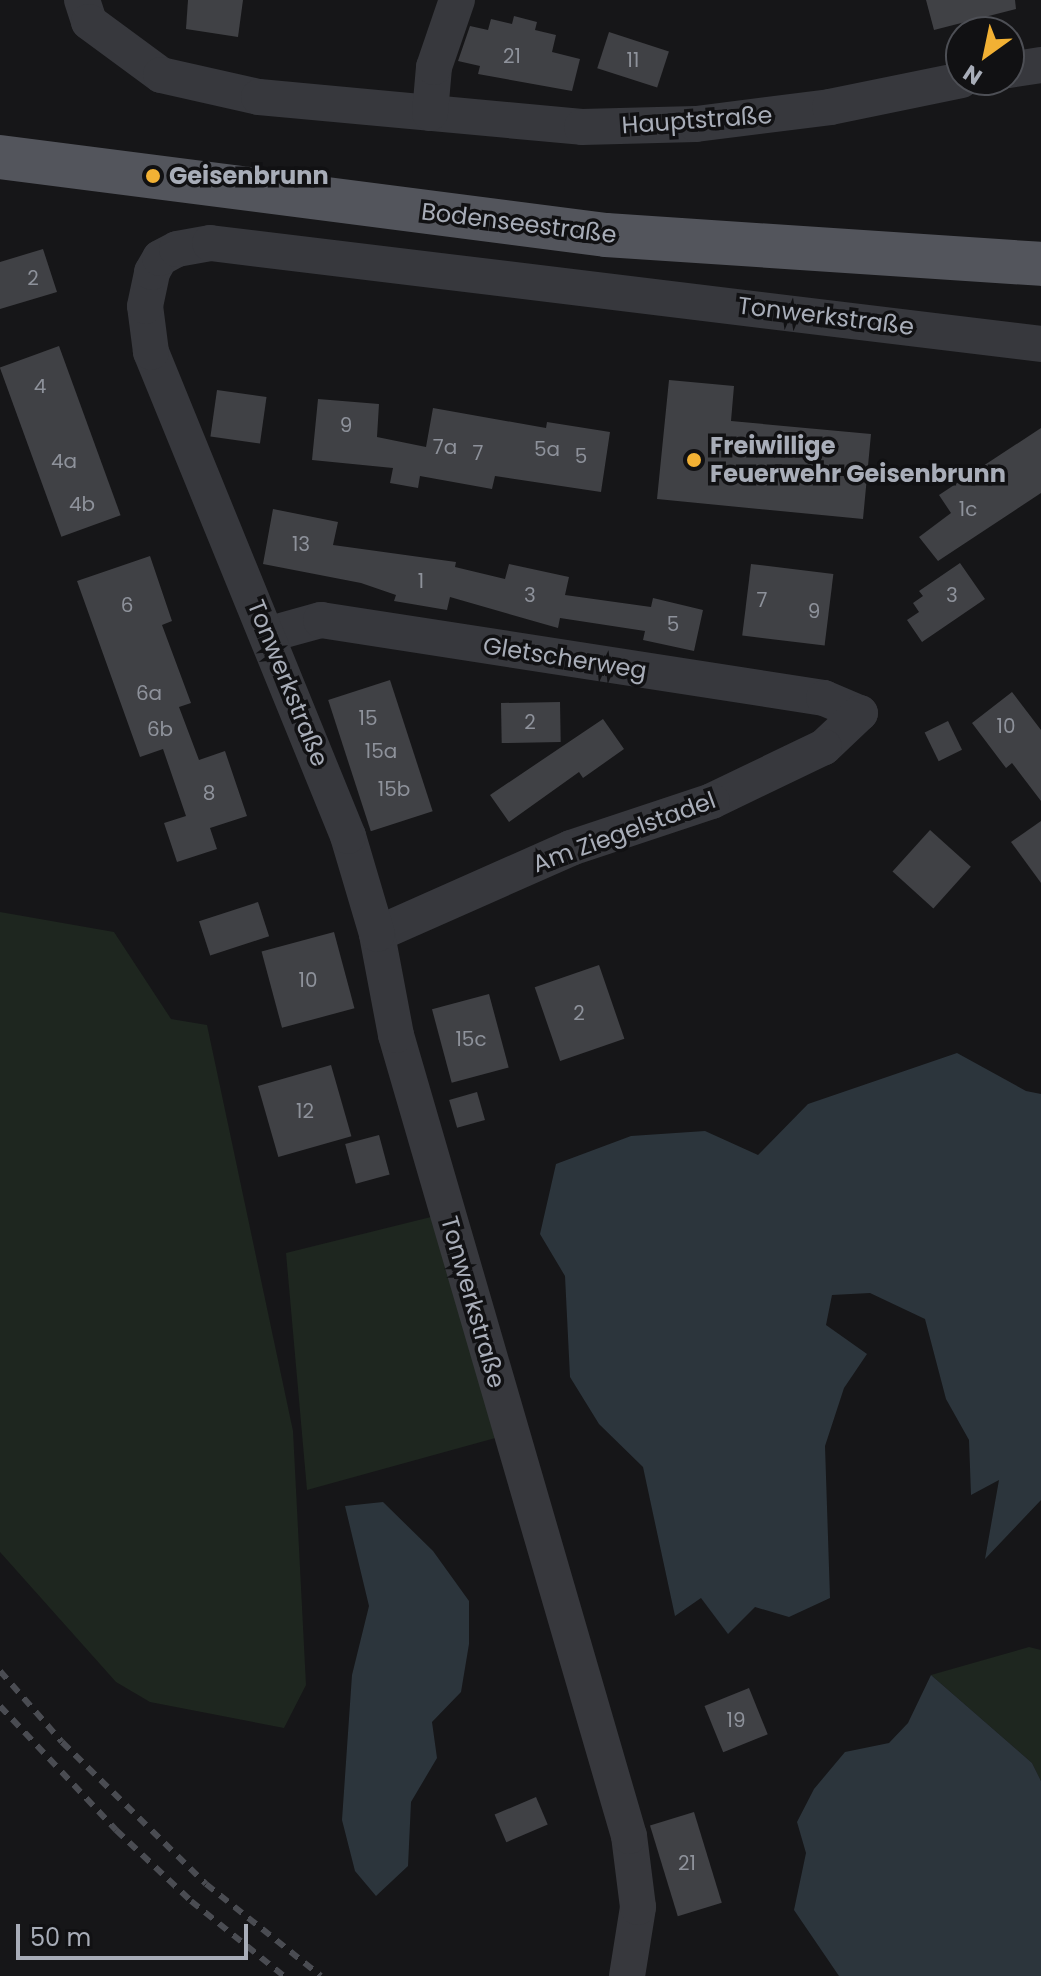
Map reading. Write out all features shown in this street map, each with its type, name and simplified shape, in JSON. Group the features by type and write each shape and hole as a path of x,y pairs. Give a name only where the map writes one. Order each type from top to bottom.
{"main road":[{"name":"Bodenseestraße","path":"0,157 606,235 1041,264"}],"street":[{"name":"Hauptstraße","path":"82,0 89,22 161,75 259,97 582,127 696,124 830,107 945,83"},
{"path":"430,113 434,67 457,0"},
{"name":"Tonwerkstraße","path":"627,1976 638,1907 629,1836 396,1035 377,934 348,836 270,634 151,352 145,306 152,272 160,258 177,249 210,243 1041,344"},
{"name":"Gletscherweg","path":"270,634 321,620 824,698 860,713"},
{"name":"Am Ziegelstadel","path":"377,934 571,848 712,801 824,747 860,713"}],"shaded area":[{"path":"0,912 114,932 171,1019 207,1025 293,1431 306,1685 284,1728 150,1702 116,1682 0,1552"},
{"path":"957,1053 1026,1091 1041,1094 1041,1500 985,1559 999,1480 971,1495 969,1440 946,1399 925,1319 870,1293 832,1295 826,1325 867,1354 844,1388 825,1446 830,1598 789,1617 755,1607 728,1634 701,1598 675,1616 643,1467 599,1424 570,1377 565,1276 540,1234 556,1164 631,1136 705,1131 758,1155 808,1104"},
{"path":"435,1216 499,1437 307,1490 286,1253"},
{"path":"383,1502 433,1551 469,1601 469,1644 461,1692 432,1722 437,1758 411,1802 408,1866 376,1896 355,1871 342,1820 352,1675 369,1606 345,1506"},
{"path":"1029,1647 1041,1650 1041,1781 1032,1763 931,1675"},
{"path":"931,1675 1032,1763 1041,1781 1041,1976 839,1976 794,1910 806,1853 797,1822 814,1789 845,1752 889,1743 908,1723"}],"building":[{"path":"188,0 243,0 238,37 186,29"},
{"path":"926,0 1015,0 1016,9 989,16 945,16 945,27 934,30"},
{"path":"514,16 537,22 535,30 556,35 552,52 580,59 572,91 478,74 480,66 458,61 470,26 488,30 491,19 512,24"},
{"path":"609,32 669,51 657,88 597,68"},
{"path":"43,249 57,292 0,309 0,262"},
{"path":"59,346 121,515 61,537 0,368"},
{"path":"669,380 734,386 731,421 871,434 863,519 657,499"},
{"path":"217,390 267,397 260,444 210,437"},
{"path":"318,399 379,404 377,437 426,447 433,408 546,428 547,422 610,432 601,492 495,476 492,489 420,476 418,488 390,483 393,468 312,460"},
{"path":"1041,428 1041,493 938,561 919,537 951,513 939,495"},
{"path":"273,509 338,522 333,545 456,562 455,567 505,579 509,564 569,577 565,595 651,607 653,598 703,610 694,651 643,640 645,631 560,618 558,628 450,597 447,610 394,601 396,595 361,583 263,564"},
{"path":"150,556 172,621 162,625 191,703 179,707 199,760 225,751 247,816 210,828 217,849 177,862 164,823 186,816 163,749 140,757 77,581"},
{"path":"960,563 985,599 922,642 907,620 919,612 913,603 923,596 919,591"},
{"path":"751,564 833,574 825,646 742,635"},
{"path":"390,680 433,811 371,831 328,700"},
{"path":"1012,692 1041,730 1041,801 1012,763 1006,768 972,723"},
{"path":"560,702 561,742 502,743 501,703"},
{"path":"603,719 624,749 583,778 579,772 509,822 490,795"},
{"path":"948,721 962,750 939,761 925,732"},
{"path":"1041,821 1041,883 1011,842"},
{"path":"930,830 971,867 933,908 893,872"},
{"path":"258,902 269,936 210,955 199,921"},
{"path":"334,932 354,1008 282,1028 262,951"},
{"path":"599,965 624,1039 560,1061 535,987"},
{"path":"489,994 509,1067 452,1083 432,1009"},
{"path":"331,1065 351,1136 278,1157 258,1086"},
{"path":"477,1092 485,1120 457,1128 449,1100"},
{"path":"379,1135 390,1175 356,1184 345,1144"},
{"path":"749,1688 768,1734 723,1752 704,1706"},
{"path":"536,1797 548,1825 506,1842 495,1815"},
{"path":"694,1812 722,1903 678,1916 650,1825"}],"railway":[{"path":"0,1671 62,1742 206,1884 321,1976"},
{"path":"0,1706 116,1830 191,1901 284,1976"}],"place":[{"name":"Geisenbrunn","path":"153,176"},
{"name":"Freiwillige Feuerwehr Geisenbrunn","path":"694,460"}]}
